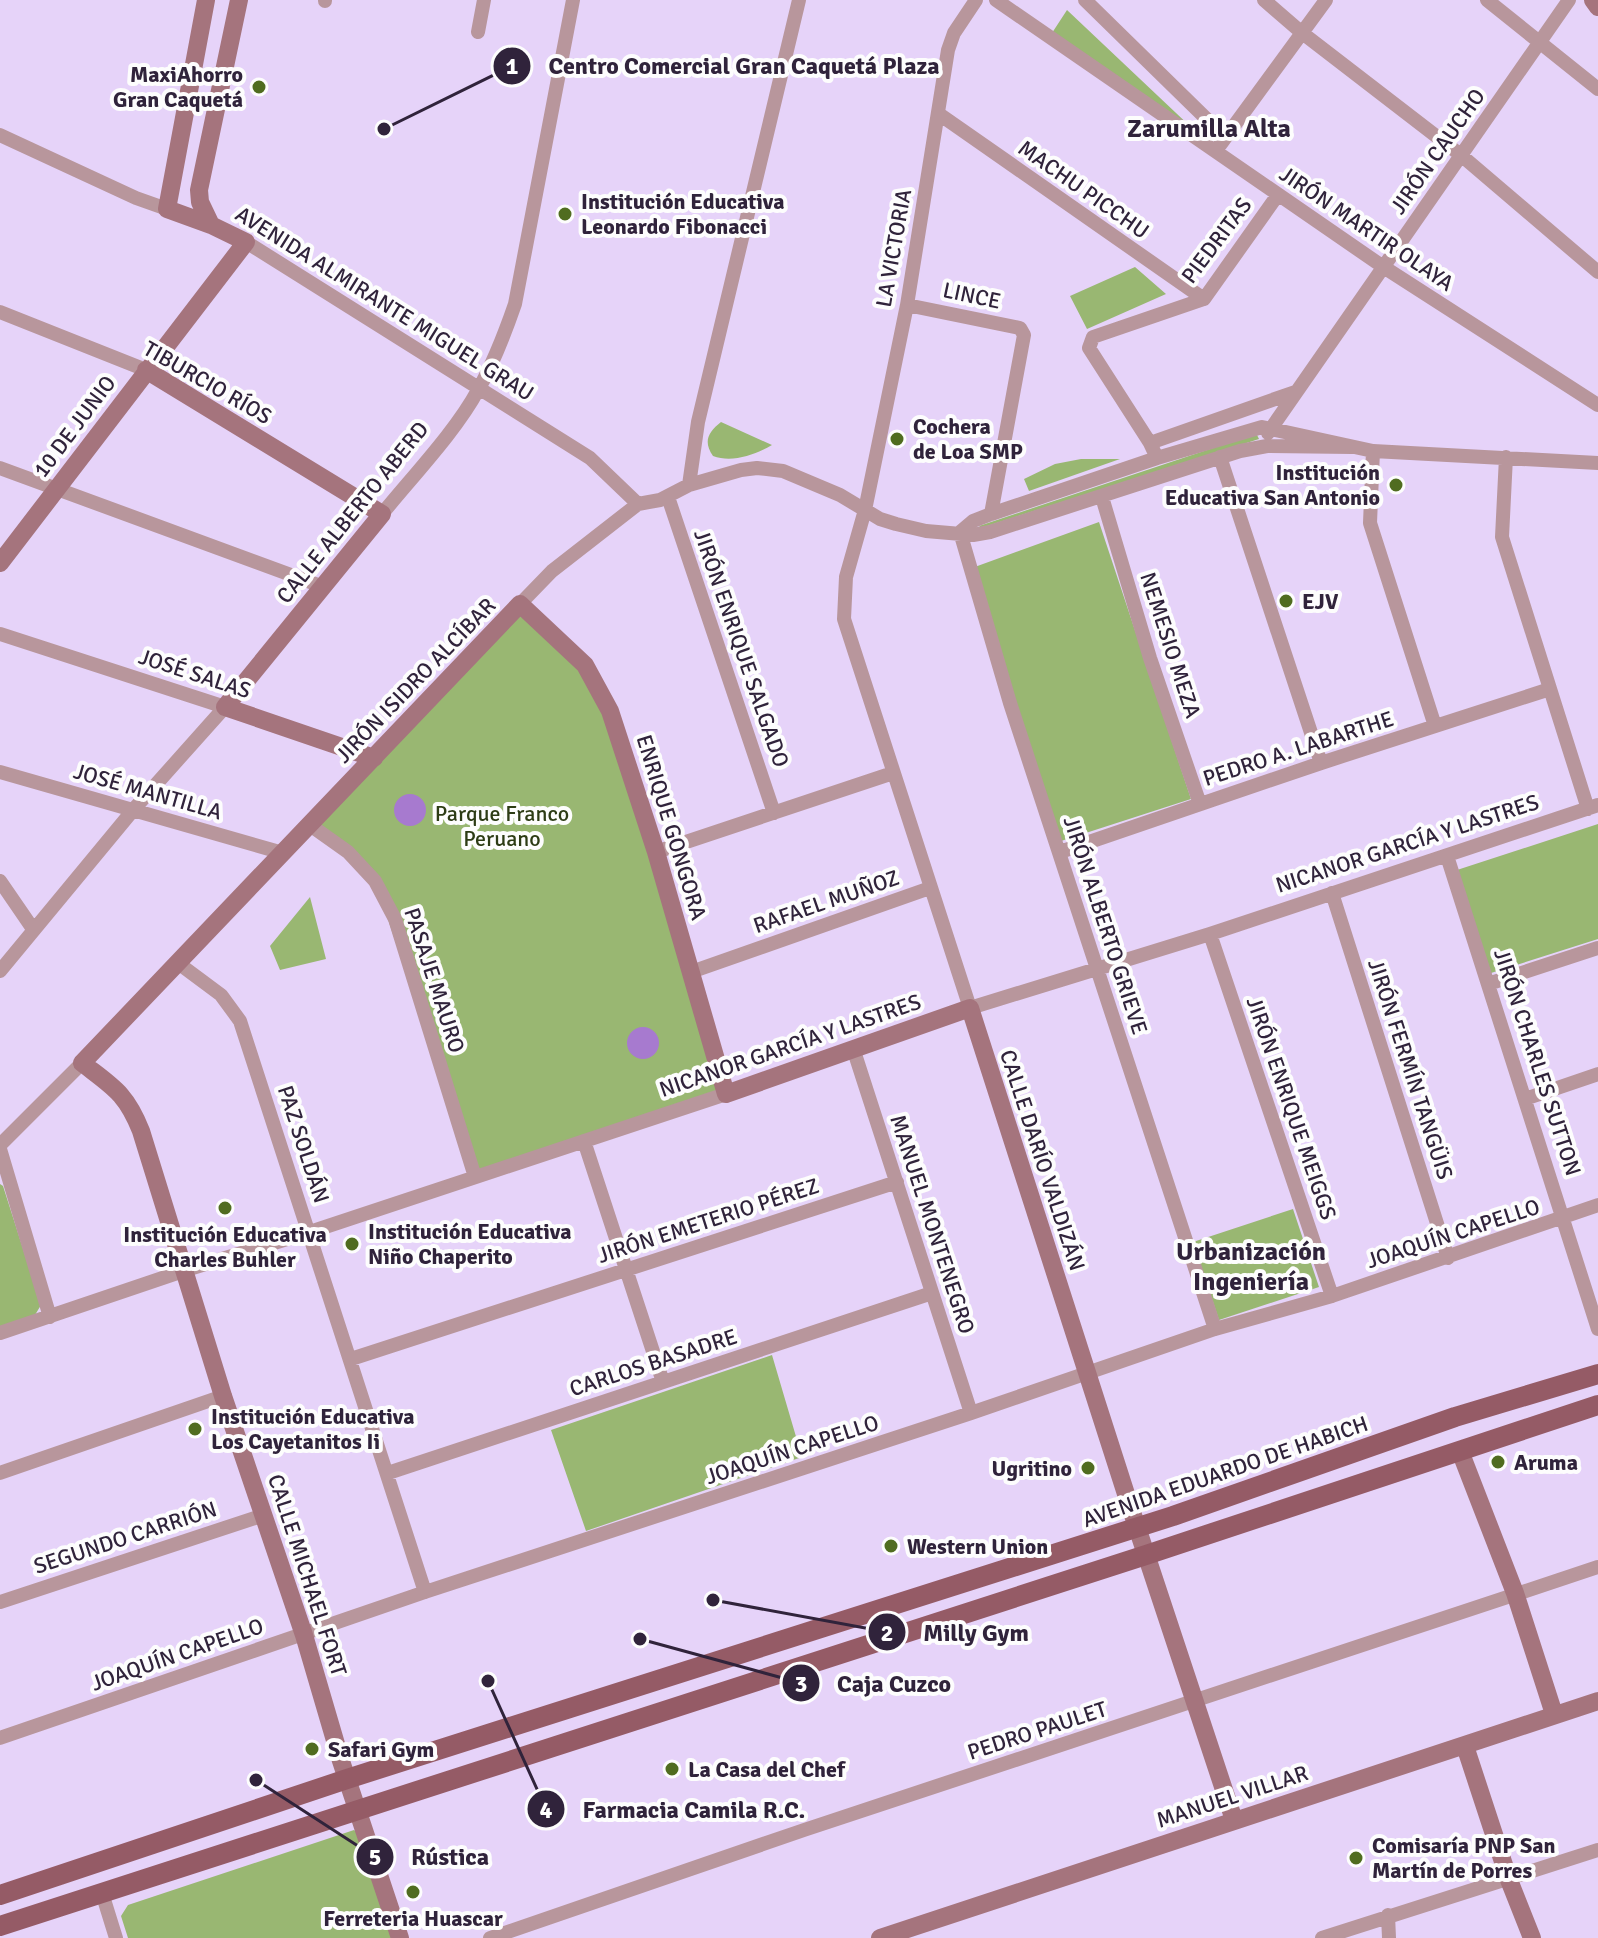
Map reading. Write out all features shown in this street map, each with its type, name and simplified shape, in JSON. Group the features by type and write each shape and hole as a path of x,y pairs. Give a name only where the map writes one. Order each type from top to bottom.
{"main road":[{"name":"AVENIDA EDUARDO DE HABICH","path":"0,1895 347,1779 1137,1528 1455,1417 1598,1374"},
{"path":"0,1926 1146,1555 1598,1405"}],"street":[{"path":"167,209 206,0"},
{"path":"211,225 200,202 199,190 239,0"},
{"path":"478,32 484,0"},
{"name":"CALLE ALBERTO ABERD","path":"0,971 134,809 225,707 467,408 479,388 515,304 573,0"},
{"path":"689,485 698,422 799,0"},
{"name":"LA VICTORIA","path":"865,510 907,305 950,41 976,0"},
{"name":"JIRÓN MARTIR OLAYA","path":"996,0 1277,196 1598,405"},
{"path":"1085,0 1225,137"},
{"path":"1264,0 1462,156 1598,272"},
{"path":"1214,152 1326,0"},
{"path":"1487,0 1598,89"},
{"name":"JIRÓN CAUCHO","path":"1260,447 1382,266 1569,0"},
{"path":"1593,0 1598,7"},
{"name":"MACHU PICCHU","path":"939,114 1204,299"},
{"name":"AVENIDA ALMIRANTE MIGUEL GRAU","path":"0,135 136,198 211,225 246,242 590,458 638,504"},
{"name":"PIEDRITAS","path":"1157,458 1089,348 1090,342 1093,337 1204,299 1277,196"},
{"name":"10 DE JUNIO","path":"0,563 246,242"},
{"name":"LINCE","path":"907,305 1020,328 1024,335 991,514"},
{"name":"TIBURCIO RÍOS","path":"0,312 146,370 382,514"},
{"path":"1150,443 1295,392"},
{"name":"JIRÓN ISIDRO ALCÍBAR","path":"960,532 973,521 991,514 1252,429 1271,427 1373,451 1598,463"},
{"name":"JIRÓN ISIDRO ALCÍBAR","path":"0,1147 552,571 638,504 668,497 689,485 757,468 783,471 840,495 880,519 926,531 973,535 1260,447 1352,447"},
{"path":"1373,451 1370,523 1435,726"},
{"path":"1220,457 1321,763"},
{"path":"1506,457 1502,537 1550,689 1593,807"},
{"path":"0,468 321,586"},
{"name":"JIRÓN ENRIQUE SALGADO","path":"668,497 774,813"},
{"name":"NEMESIO MEZA","path":"1102,497 1150,658 1200,804"},
{"name":"CALLE DARÍO VALDIZÁN","path":"865,510 846,577 844,619 1234,1820"},
{"name":"JIRÓN ALBERTO GRIEVE","path":"960,532 1010,703 1215,1329"},
{"name":"ENRIQUE GONGORA","path":"520,604 585,665 610,711 656,852 726,1094"},
{"name":"JOSÉ SALAS","path":"0,634 374,758"},
{"name":"PEDRO A. LABARTHE","path":"1060,852 1550,689"},
{"name":"JOSÉ MANTILLA","path":"0,772 283,853"},
{"path":"656,852 893,773"},
{"name":"NICANOR GARCÍA Y LASTRES","path":"0,1333 726,1094 970,1008 1210,934 1593,807"},
{"name":"PASAJE MAURO","path":"310,825 348,852 375,881 395,919 475,1177"},
{"name":"JIRÓN CHARLES SUTTON","path":"1447,856 1598,1329"},
{"path":"0,881 33,929"},
{"name":"RAFAEL MUÑOZ","path":"691,972 930,888"},
{"name":"JIRÓN FERMÍN TANGÜIS","path":"1332,893 1448,1258"},
{"name":"JIRÓN ENRIQUE MEIGGS","path":"1210,934 1332,1296"},
{"path":"1488,984 1598,948"},
{"name":"PAZ SOLDÁN","path":"178,963 221,995 240,1021 425,1592"},
{"name":"MANUEL MONTENEGRO","path":"853,1048 971,1413"},
{"name":"CALLE MICHAEL FORT","path":"82,1063 122,1094 132,1108 400,1938"},
{"path":"1525,1099 1598,1074"},
{"path":"584,1141 663,1382"},
{"path":"0,1147 50,1317"},
{"name":"JIRÓN EMETERIO PÉREZ","path":"351,1359 897,1182"},
{"name":"JOAQUÍN CAPELLO","path":"0,1738 425,1592 971,1413 1215,1329 1332,1296 1448,1258 1598,1205"},
{"name":"CARLOS BASADRE","path":"388,1473 932,1293"},
{"path":"0,1473 223,1396"},
{"path":"1460,1451 1515,1593 1554,1714"},
{"name":"SEGUNDO CARRIÓN","path":"0,1602 264,1515"},
{"name":"PEDRO PAULET","path":"490,1938 789,1835 1598,1567"},
{"name":"MANUEL VILLAR","path":"880,1938 1598,1701"},
{"path":"1465,1746 1509,1880 1532,1938"},
{"path":"1322,1938 1598,1850"},
{"path":"102,1893 116,1938"},
{"path":"1388,1915 1389,1938"}],"green space":[{"path":"1067,10 1194,130 1052,33"},
{"path":"1135,267 1166,294 1087,329 1070,296"},
{"path":"721,422 772,445 743,457 728,459 713,456 708,438"},
{"path":"1257,435 1259,439 981,528 979,526"},
{"path":"1081,459 1120,459 1029,491 1024,479 1055,464"},
{"path":"1099,522 1191,799 1061,841 972,568"},
{"name":"Parque Franco Peruano","path":"520,604 602,694 726,1094 475,1177 375,881 310,825"},
{"path":"1598,824 1598,939 1491,973 1457,870"},
{"path":"310,897 326,959 280,970 270,946"},
{"path":"0,1184 41,1305 35,1315 0,1327"},
{"path":"1293,1209 1319,1287 1219,1320 1193,1242"},
{"path":"772,1355 802,1457 586,1531 551,1430"},
{"path":"354,1830 360,1835 395,1938 128,1938 121,1916 128,1905"}],"shaded area":[{"path":"410,794 421,799 426,810 421,821 410,826 399,821 394,810 399,799"},
{"path":"643,1027 654,1032 659,1043 654,1054 643,1059 632,1054 627,1043 632,1032"}],"place":[{"name":"MaxiAhorro Gran Caquetá","path":"259,87"},
{"name":"Centro Comercial Gran Caquetá Plaza","path":"384,129"},
{"name":"Institución Educativa Leonardo Fibonacci","path":"565,214"},
{"name":"Cochera de Loa SMP","path":"897,439"},
{"name":"Institución Educativa San Antonio","path":"1396,485"},
{"name":"EJV","path":"1286,601"},
{"name":"Institución Educativa Charles Buhler","path":"225,1208"},
{"name":"Institución Educativa Niño Chaperito","path":"352,1244"},
{"name":"Institución Educativa Los Cayetanitos Ii","path":"195,1429"},
{"name":"Aruma","path":"1498,1462"},
{"name":"Ugritino","path":"1088,1468"},
{"name":"Western Union","path":"891,1546"},
{"name":"Milly Gym","path":"713,1600"},
{"name":"Caja Cuzco","path":"640,1639"},
{"name":"Farmacia Camila R.C.","path":"488,1681"},
{"name":"Safari Gym","path":"312,1749"},
{"name":"La Casa del Chef","path":"672,1769"},
{"name":"Rústica","path":"256,1780"},
{"name":"Comisaría PNP San Martín de Porres","path":"1356,1858"},
{"name":"Ferreteria Huascar","path":"413,1892"}],"district":[{"name":"Zarumilla Alta","path":"1209,128"},
{"name":"Urbanización Ingeniería","path":"1251,1266"}]}
